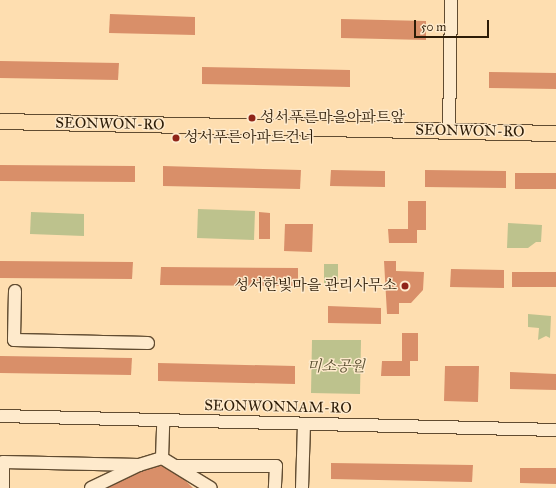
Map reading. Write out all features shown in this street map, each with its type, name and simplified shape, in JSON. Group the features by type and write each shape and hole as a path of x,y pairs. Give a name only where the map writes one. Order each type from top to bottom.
{"main road":[{"name":"SEONWON-RO","path":"0,122 556,133"}],"street":[{"path":"449,131 451,0"},
{"path":"15,292 14,340 148,343"},
{"name":"SEONWONNAM-RO","path":"0,416 556,430"},
{"path":"162,458 163,420"},
{"path":"302,488 304,424"},
{"path":"91,488 139,464 162,458 211,488"},
{"path":"3,488 3,462 139,464"},
{"path":"176,466 276,466 275,488"}],"green space":[{"path":"198,209 255,211 254,240 197,238"},
{"path":"31,212 84,214 84,236 30,234"},
{"path":"508,223 542,225 541,242 536,242 528,248 507,248"},
{"path":"324,264 338,264 338,283 324,283"},
{"path":"528,314 551,316 550,338 546,336 538,340 539,328 528,327"},
{"name":"미소공원","path":"312,340 361,340 360,394 311,393"}],"building":[{"path":"110,14 195,17 195,35 109,33"},
{"path":"341,19 426,21 426,40 341,38"},
{"path":"0,61 119,63 118,80 0,78"},
{"path":"202,67 350,70 350,87 202,84"},
{"path":"489,72 556,73 556,89 489,88"},
{"path":"0,165 135,166 135,182 0,181"},
{"path":"163,166 301,170 300,189 163,186"},
{"path":"331,170 385,171 385,187 330,186"},
{"path":"425,170 506,171 506,188 425,187"},
{"path":"515,173 556,173 556,189 515,189"},
{"path":"408,201 426,201 426,230 417,230 417,243 389,243 388,229 408,229"},
{"path":"259,212 270,213 270,239 259,239"},
{"path":"285,224 313,224 312,252 284,251"},
{"path":"0,261 133,262 132,279 0,278"},
{"name":"성서한빛마을 관리사무소","path":"384,261 396,261 396,271 424,272 423,290 411,303 399,303 399,314 387,314"},
{"path":"161,267 298,268 298,286 160,285"},
{"path":"451,269 504,270 504,288 450,287"},
{"path":"512,272 556,272 556,287 512,287"},
{"path":"328,306 381,308 381,324 328,323"},
{"path":"402,333 418,333 418,361 410,361 410,376 381,376 382,361 402,361"},
{"path":"0,356 132,358 131,375 0,373"},
{"path":"158,363 295,366 295,384 158,381"},
{"path":"445,366 479,366 478,402 444,401"},
{"path":"510,372 556,374 556,390 510,389"},
{"path":"162,458 193,488 96,488"},
{"path":"331,463 473,465 472,482 331,479"},
{"path":"520,468 556,468 556,484 520,483"}],"place":[{"name":"성서푸른마을아파트앞","path":"252,118"},
{"name":"성서푸른아파트건너","path":"176,138"},
{"name":"성서한빛마을 관리사무소","path":"405,286"}]}
